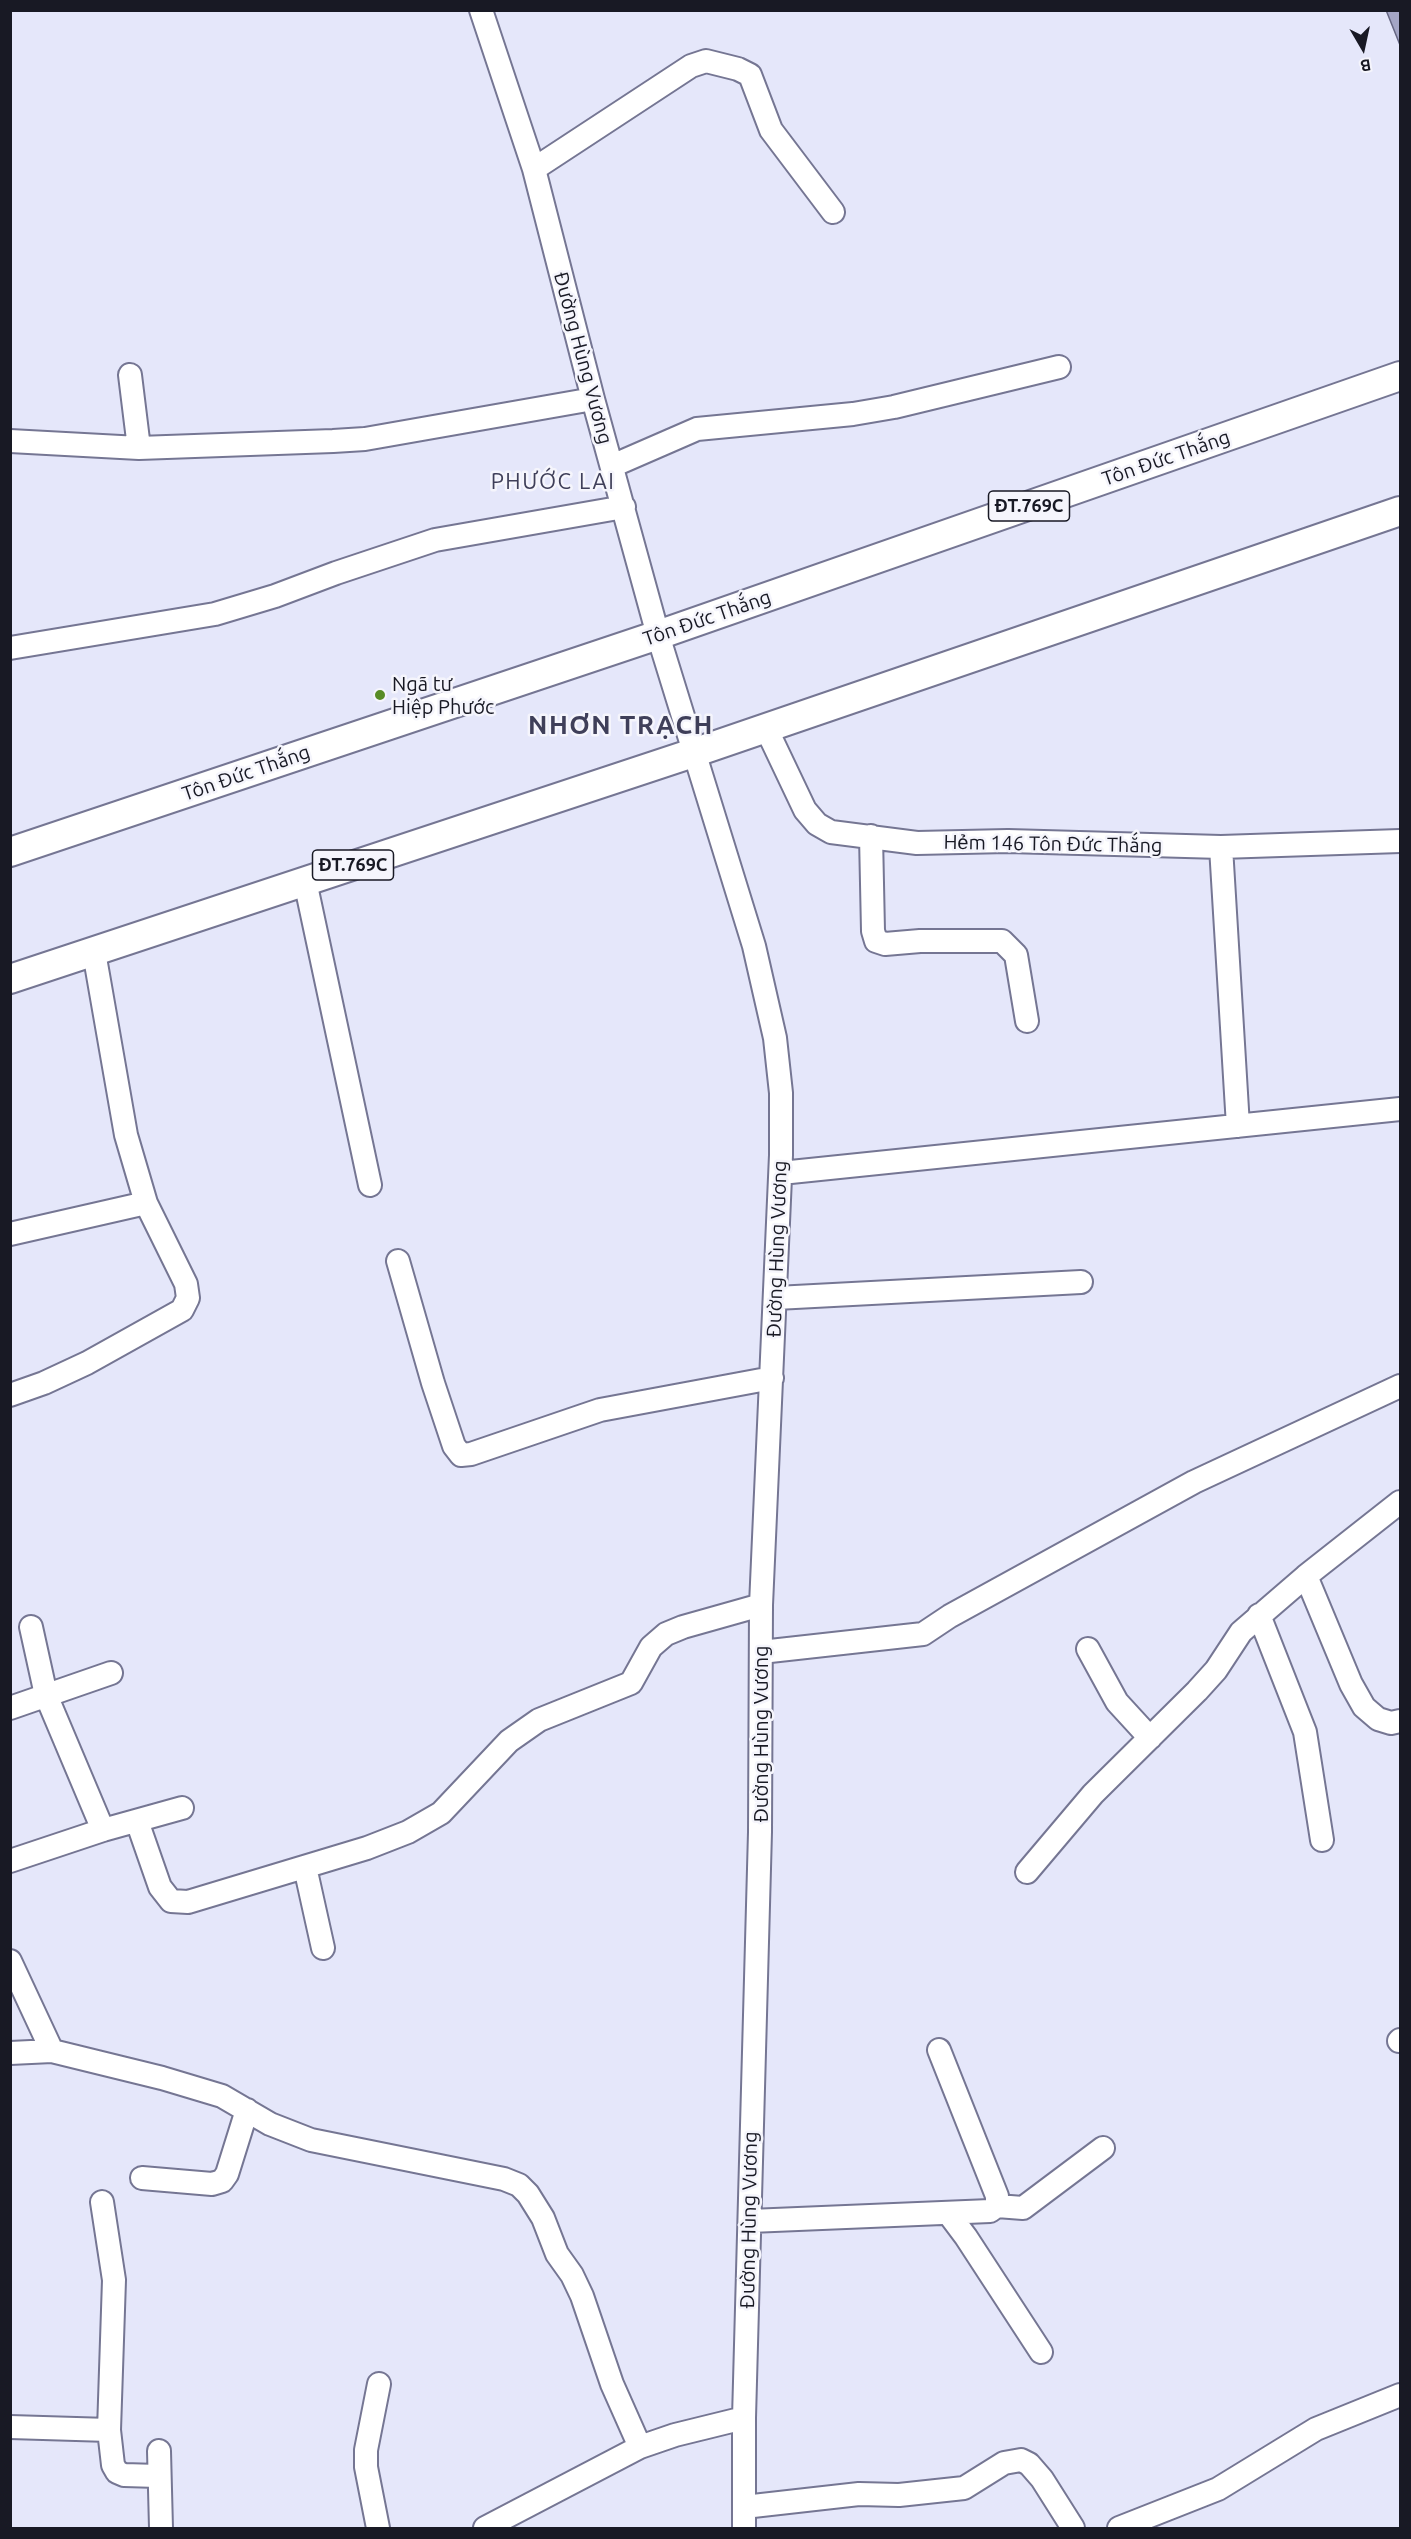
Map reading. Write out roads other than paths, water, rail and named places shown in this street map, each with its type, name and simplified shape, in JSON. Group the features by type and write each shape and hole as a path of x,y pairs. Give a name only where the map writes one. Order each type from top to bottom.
{"main road":[{"name":"Tôn Đức Thắng","path":"10,852 658,635 1401,376"},
{"name":"ĐT.769C","path":"10,979 696,752 1401,511"}],"street":[{"name":"Đường Hùng Vương","path":"481,10 534,170 593,399 658,635 696,752 754,946 775,1038 781,1093 781,1173 761,1605 760,1832 744,2418 744,2518"},
{"path":"534,170 691,66 706,61 738,69 750,75 771,130 833,212"},
{"path":"612,466 697,429 853,414 894,407 1059,367"},
{"path":"130,375 139,448"},
{"path":"10,441 139,448 365,439 593,399"},
{"path":"10,648 215,614 275,596 435,540 624,507"},
{"name":"Hẻm 146 Tôn Đức Thắng","path":"766,728 805,810 817,824 831,832 917,843 1008,840 1221,847 1401,842"},
{"path":"871,836 873,931 876,941 885,944 920,941 1002,941 1016,955 1027,1021"},
{"path":"1221,847 1238,1126"},
{"path":"305,881 370,1185"},
{"path":"10,1395 44,1383 87,1363 182,1310 188,1298 186,1284 146,1203 119,1107 94,952"},
{"path":"781,1173 1401,1109"},
{"path":"10,1233 146,1203"},
{"path":"398,1261 433,1383 454,1446 461,1455 471,1454 600,1410 772,1378"},
{"path":"776,1298 1081,1282"},
{"path":"761,1652 923,1634 950,1616 1194,1482 1401,1386"},
{"path":"1027,1872 1093,1794 1216,1670 1241,1632 1306,1576 1401,1502"},
{"path":"1306,1576 1351,1684 1364,1707 1378,1719 1391,1723 1401,1721"},
{"path":"137,1821 160,1887 171,1901 188,1902 367,1848 408,1832 441,1813 509,1741 539,1720 631,1683 651,1647 666,1634 761,1605"},
{"path":"1259,1615 1305,1732 1322,1840"},
{"path":"30,1627 46,1695 103,1830"},
{"path":"1088,1649 1117,1702 1150,1738"},
{"path":"10,1708 111,1673"},
{"path":"10,1861 103,1830 182,1808"},
{"path":"305,1866 323,1948"},
{"path":"10,1961 52,2051"},
{"path":"939,2050 997,2196 997,2206"},
{"path":"10,2053 52,2051 222,2096 270,2124 311,2140 504,2179 519,2185 528,2194 543,2218 557,2254 572,2275 582,2295 612,2384 640,2447"},
{"path":"142,2178 212,2184 222,2181 227,2174 247,2110"},
{"path":"750,2221 990,2211 997,2206 1023,2208 1103,2148"},
{"path":"102,2202 114,2280 109,2430 113,2465 117,2472 124,2475 158,2476"},
{"path":"948,2213 1041,2352"},
{"path":"378,2529 366,2467 366,2450 379,2384"},
{"path":"1119,2529 1218,2489 1316,2429 1401,2395"},
{"path":"485,2529 640,2447 675,2435 744,2418"},
{"path":"10,2427 109,2430"},
{"path":"159,2451 161,2529"},
{"path":"744,2518 859,2494 891,2496 964,2488 1004,2463 1021,2460 1029,2464 1042,2479 1073,2529"}],"place":[{"name":"Ngã tư Hiệp Phước","path":"380,695"}],"district":[{"name":"PHƯỚC LAI","path":"553,482"},
{"name":"NHƠN TRẠCH","path":"621,725"}]}
